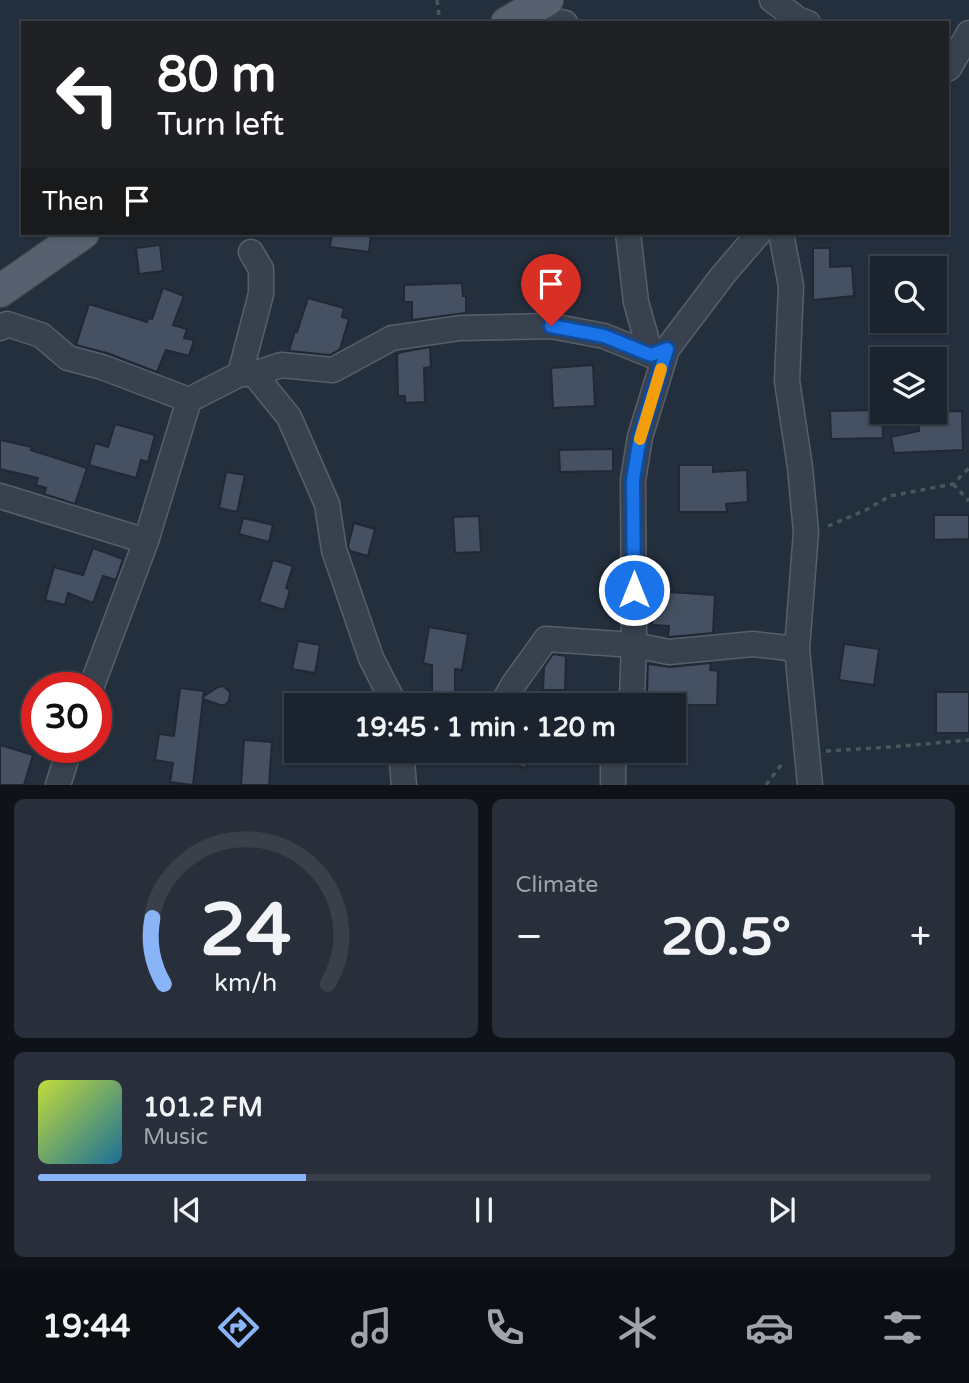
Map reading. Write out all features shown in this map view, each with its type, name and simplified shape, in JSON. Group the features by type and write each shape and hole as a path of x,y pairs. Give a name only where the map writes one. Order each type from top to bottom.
{"main road":[{"path":"0,291 80,235"}],"street":[{"path":"772,0 802,21"},
{"path":"525,12 558,21"},
{"path":"949,68 969,33"},
{"path":"628,235 636,302 659,352"},
{"path":"632,693 633,480 659,352 757,235"},
{"path":"781,235 791,286 787,381 800,467 806,532 797,649 810,785"},
{"path":"247,374 261,294 261,270 251,252"},
{"path":"0,328 7,324 41,335 68,358 102,367 189,400 247,374 281,365 333,370 392,338 460,328 551,326 604,336 659,352"},
{"path":"247,374 289,417 327,504 334,550 371,658 389,693"},
{"path":"97,672 146,541 189,400"},
{"path":"0,496 146,541"},
{"path":"509,693 546,639 634,645 668,652 753,644 797,649"},
{"path":"58,785 65,763"},
{"path":"402,763 404,785"},
{"path":"612,785 613,763"}],"path":[{"path":"438,0 440,21"},
{"path":"823,528 866,510 890,496 953,484 969,468"},
{"path":"953,484 969,501"},
{"path":"807,752 969,740"}],"building":[{"path":"332,235 371,235 369,252 330,247"},
{"path":"160,245 163,271 139,274 136,248"},
{"path":"813,248 830,248 830,267 852,266 854,296 813,300"},
{"path":"462,283 463,296 466,296 466,313 412,320 412,302 404,302 404,285"},
{"path":"163,288 184,296 173,325 187,329 184,338 194,340 189,356 166,350 157,372 107,353 76,345 89,304 147,322 148,318 152,319"},
{"path":"308,298 344,308 342,317 349,319 340,349 330,355 289,351"},
{"path":"430,347 431,367 424,368 425,402 405,403 405,396 398,396 397,354"},
{"path":"593,365 595,406 553,408 551,368"},
{"path":"870,410 870,424 882,424 883,438 831,439 830,411"},
{"path":"947,411 962,411 963,450 894,453 891,437 919,431 919,424 947,424"},
{"path":"115,424 155,435 148,462 141,460 136,478 89,465 95,443 108,447"},
{"path":"0,440 32,447 31,450 87,468 75,504 44,494 46,488 36,485 38,478 0,469"},
{"path":"613,449 613,471 560,472 559,450"},
{"path":"679,465 713,465 713,472 747,470 748,502 726,504 727,512 679,512"},
{"path":"226,472 245,475 237,512 219,508"},
{"path":"934,515 969,515 969,539 934,540"},
{"path":"479,516 481,552 455,553 453,517"},
{"path":"243,518 273,525 269,542 239,534"},
{"path":"354,523 375,529 368,556 350,551 348,546"},
{"path":"93,548 123,559 116,580 103,576 93,603 68,593 65,605 45,600 54,567 83,575"},
{"path":"273,560 293,566 286,588 290,590 284,610 259,602"},
{"path":"654,591 715,595 713,633 668,637 669,626 652,625"},
{"path":"429,627 468,634 462,670 455,669 455,693 432,693 432,665 423,663"},
{"path":"298,641 320,645 315,673 292,669"},
{"path":"844,644 879,649 874,685 839,680"},
{"path":"553,654 566,656 565,690 543,690 544,667"},
{"path":"711,663 710,670 718,671 717,705 686,705 686,693 647,692 648,664 670,667"},
{"path":"223,686 230,692 229,701 225,705 203,699 193,785 170,782 173,763 155,760 159,734 174,736 180,688 204,691 203,697"},
{"path":"936,692 969,692 969,733 936,733"},
{"path":"244,740 272,742 269,785 241,785"},
{"path":"0,745 21,751 21,763 31,763 24,785 0,785"},
{"path":"506,763 527,763 526,768"}],"slow traffic":[{"path":"640,439 661,369"}],"route":[{"path":"551,326 604,336 651,355 667,349 640,437 633,480 634,590"}]}
